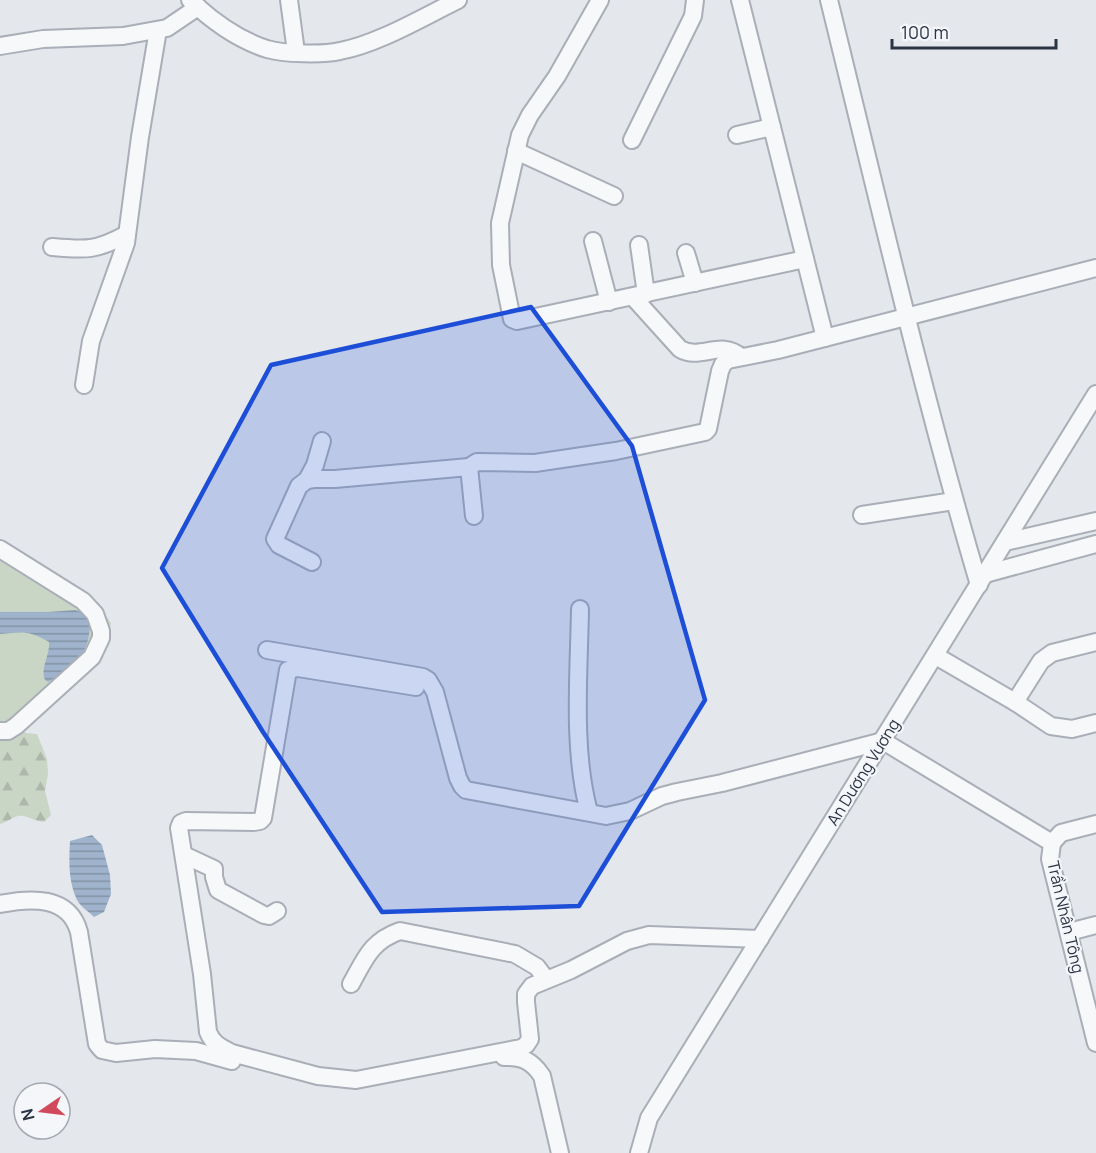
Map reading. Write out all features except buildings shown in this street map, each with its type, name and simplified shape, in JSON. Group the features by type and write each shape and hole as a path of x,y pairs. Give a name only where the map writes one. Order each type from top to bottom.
{"street":[{"path":"289,0 296,52"},
{"path":"0,46 43,39 123,36 158,30 167,28 194,4 245,39 268,50 317,54 340,51 368,42 458,0"},
{"path":"600,0 520,135 500,223 501,265 512,319 517,321 806,259"},
{"path":"632,140 693,16 695,0"},
{"path":"740,0 825,338"},
{"path":"829,0 954,501 982,579 1096,544"},
{"path":"84,385 91,341 124,250 158,30"},
{"path":"737,135 772,127"},
{"path":"516,151 614,196"},
{"path":"52,247 88,250 103,247 127,234"},
{"path":"593,241 609,302"},
{"path":"639,245 639,296 680,348 692,354 729,349 741,357"},
{"path":"687,253 695,284"},
{"path":"307,480 469,467 477,462 535,464 700,434 708,429 723,364 728,360 825,338 1096,267"},
{"name":"An Dương Vương","path":"639,1153 649,1118 1096,394"},
{"path":"312,562 279,544 275,539 299,486 307,480 315,465 322,441"},
{"path":"469,467 474,516"},
{"path":"862,515 954,501"},
{"path":"1005,542 1096,521"},
{"path":"0,549 83,601 95,614 101,631 96,649 84,665 16,726 8,731 0,731"},
{"path":"580,609 578,700 581,757 589,812"},
{"path":"1015,702 1041,662 1052,653 1096,642"},
{"path":"267,650 423,677 428,680 435,692 462,786 466,790 606,816 630,811 662,796 722,783 883,741"},
{"path":"936,656 1051,726 1072,729 1096,723"},
{"path":"416,687 298,668 288,670 263,818 254,822 186,821 181,823 208,1032 219,1047 231,1053 318,1076 346,1080 521,1048 530,1039 526,994 532,986 627,941 650,935 760,939"},
{"name":"Trần Nhân Tông","path":"883,741 1052,843 1050,859 1096,1043"},
{"path":"1052,843 1061,833 1096,824"},
{"path":"184,855 217,862 215,884 218,890 264,915 269,916 277,911"},
{"path":"0,904 35,899 60,907 70,913 80,940 97,1044 102,1050 116,1053 154,1049 201,1053 318,1085 347,1086 505,1057 519,1057 535,1065 542,1076 561,1153"},
{"path":"1069,932 1096,925"},
{"path":"351,984 374,945 388,935 399,931 515,954 537,967 546,979"}],"highlighted area":[{"path":"531,307 632,446 705,700 579,906 382,912 263,732 162,568 271,365"}],"green space":[{"path":"0,539 92,596 111,623 107,645 95,665 0,749"},
{"path":"10,722 26,733 37,734 47,759 48,774 45,791 51,815 44,822 21,816 0,824 0,725"}],"water":[{"path":"75,610 82,612 90,623 84,652 66,671 48,682 45,680 44,671 49,642 36,635 25,633 0,634 0,612"},
{"path":"92,835 102,845 110,875 111,894 104,912 94,917 77,900 72,886 69,863 70,841"}]}
